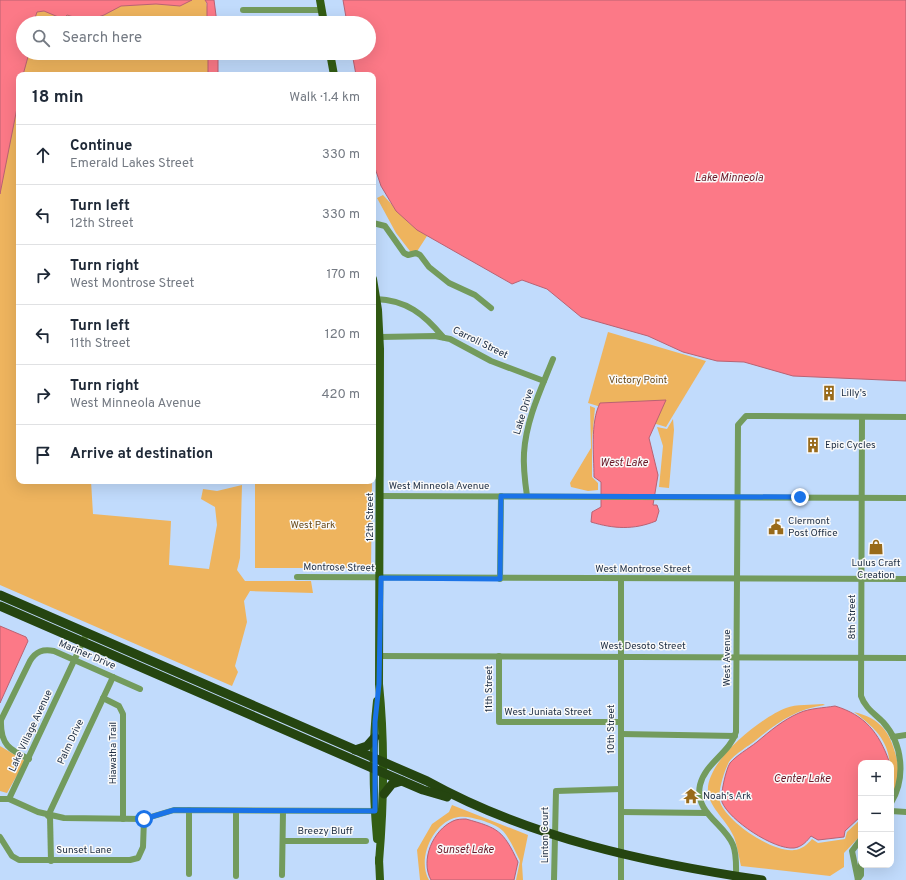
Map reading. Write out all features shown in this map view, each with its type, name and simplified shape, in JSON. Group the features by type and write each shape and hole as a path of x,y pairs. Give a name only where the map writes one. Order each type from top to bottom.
{"highway":[{"path":"0,595 427,781 462,800 507,818 554,834 621,853 736,878 762,880"},
{"path":"0,606 423,790 462,800"},
{"path":"355,750 367,746 375,738"},
{"path":"384,794 392,784 402,781"}],"main road":[{"path":"320,0 323,16"},
{"path":"331,60 333,72"},
{"name":"12th Street","path":"376,299 380,337 381,578 379,771 375,811 380,880"},
{"name":"12th Street","path":"379,723 375,738 379,760"},
{"name":"12th Street","path":"379,771 384,794 384,811 379,862"}],"street":[{"path":"243,10 322,10"},
{"path":"376,224 385,226 404,253 408,256 416,253 420,255 429,267 449,283 475,295 491,308"},
{"path":"376,299 396,301 409,306 427,318 443,337"},
{"name":"Carroll Street","path":"380,337 443,337 457,342 496,363 544,381"},
{"name":"Lake Drive","path":"526,496 524,463 526,441 534,408 553,359"},
{"name":"West Avenue","path":"735,736 737,725 736,497 737,428 739,421 746,416 862,417"},
{"path":"862,417 906,417"},
{"name":"8th Street","path":"862,417 861,687 863,702 883,723 893,737 900,757 901,773 898,792 894,798"},
{"name":"West Minneola Avenue","path":"380,496 906,498"},
{"path":"500,579 501,496"},
{"name":"Montrose Street","path":"297,577 381,578"},
{"name":"West Montrose Street","path":"381,578 906,579"},
{"name":"10th Street","path":"621,579 621,880"},
{"name":"Lake Village Avenue","path":"9,799 87,633"},
{"name":"Mariner Drive","path":"29,759 12,751 3,744 0,735 2,720 30,661 36,653 49,650 140,688"},
{"name":"West Desoto Street","path":"379,656 736,656 906,658"},
{"name":"11th Street","path":"499,656 499,722"},
{"name":"Palm Drive","path":"52,861 49,816 113,677"},
{"name":"Hiawatha Trail","path":"103,698 119,706 123,714 123,818"},
{"name":"West Juniata Street","path":"499,722 621,722"},
{"path":"621,734 735,736"},
{"path":"893,737 906,735"},
{"path":"735,736 702,778 700,794 708,812 733,844 736,856 736,878"},
{"name":"Linton Court","path":"554,880 556,791 621,789"},
{"path":"0,799 9,799 49,816 144,819 170,811 189,810 384,811"},
{"path":"189,810 189,874"},
{"path":"236,811 236,876"},
{"path":"282,875 283,811"},
{"path":"894,811 906,812"},
{"path":"621,812 708,812"},
{"name":"Sunset Lane","path":"0,838 16,859 26,861 130,860 138,858 143,847 144,819"},
{"name":"Breezy Bluff","path":"283,841 366,841"},
{"path":"858,880 861,875 861,868"}],"green space":[{"path":"115,0 206,0 208,16 24,16 26,10"},
{"path":"16,55 16,60 210,60 210,72 16,72 16,484 91,484 93,514 171,521 169,565 209,569 217,525 215,507 201,499 203,489 217,491 242,485 240,558 237,570 245,581 311,581 313,593 250,591 244,601 247,622 235,666 238,672 232,686 0,585 0,147"},
{"path":"383,195 409,223 427,236 416,253 413,255 396,233 377,198"},
{"name":"Victory Point","path":"608,332 706,361 666,427 588,403"},
{"path":"590,406 595,408 592,439 592,477 598,483 598,490 588,491 571,487 570,483 591,448"},
{"path":"673,419 674,430 669,488 659,487 663,446 657,427 667,429"},
{"name":"West Park","path":"255,484 372,484 371,568 255,568"},
{"path":"804,705 825,705 805,710 788,717 740,751 728,764 723,777 719,798 724,810 741,827 763,841 785,850 802,848 812,839 818,843 845,839 847,832 858,822 858,838 844,853 844,867 830,876 741,866 734,837 712,804 708,792 709,780 715,768 736,742 762,721 775,713 786,708"},
{"path":"854,712 871,718 877,722 887,733 894,747 899,774 894,792 894,760 889,760 887,749 882,740 876,731"},
{"path":"0,746 25,761 7,793 0,791"},
{"path":"452,805 528,835 522,864 523,880 516,880 520,861 503,831 496,826 481,820 461,817 454,818 446,822 433,835 426,853 425,863 429,880 420,880 417,850 432,824 449,812"}],"water":[{"path":"0,0 192,0 180,6 156,4 121,6 101,16 56,16 44,11 37,12 36,16 16,16 16,60 27,60 24,72 16,72 16,113 0,194"},
{"path":"205,0 214,0 216,16 207,16 207,3"},
{"name":"Lake Minneola","path":"343,0 906,0 906,381 793,376 744,362 717,361 683,352 648,336 581,317 547,289 522,280 512,284 417,230 396,211 381,186 376,171 376,72 355,72 353,60 376,60 376,16 346,16"},
{"path":"208,60 218,60 218,72 208,72"},
{"name":"West Lake","path":"666,400 649,438 658,475 653,505 657,505 659,511 656,521 640,526 624,528 591,522 592,512 601,507 601,482 594,477 593,449 595,420 600,403"},
{"path":"0,626 26,637 28,641 0,703"},
{"name":"Center Lake","path":"835,706 855,714 870,726 881,742 889,760 858,760 858,819 845,831 844,837 818,840 811,836 802,845 794,848 785,847 764,839 733,817 722,802 724,782 730,763 739,755 788,719 799,713 817,708"},
{"name":"Sunset Lake","path":"466,819 493,828 508,843 518,862 514,880 431,880 427,864 430,846 434,838 446,825 455,820"}],"place":[{"name":"Lilly's","path":"829,393"},
{"name":"Epic Cycles","path":"813,445"},
{"name":"Clermont Post Office","path":"776,527"},
{"name":"Lulus Craft Creation","path":"876,547"},
{"name":"Noah's Ark","path":"691,796"}],"route":[{"path":"144,819 154,817 166,811 174,810 375,811 375,722 379,684 381,578 500,579 501,496 800,497"}]}
